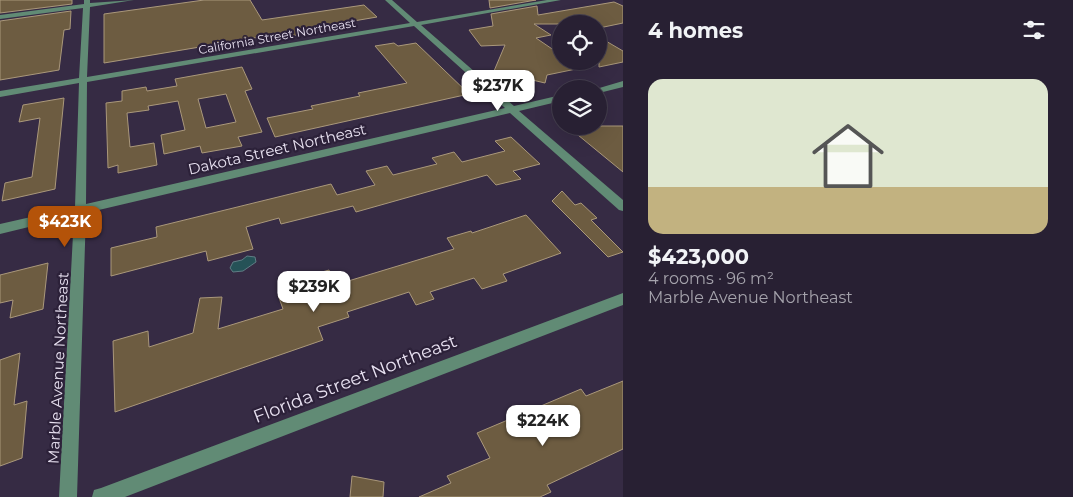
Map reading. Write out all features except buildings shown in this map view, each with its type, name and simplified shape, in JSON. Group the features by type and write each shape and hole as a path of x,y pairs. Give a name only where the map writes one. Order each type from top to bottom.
{"street":[{"path":"0,17 87,3 131,0"},
{"path":"388,0 623,206"},
{"name":"California Street Northeast","path":"0,94 558,0"},
{"name":"Marble Avenue Northeast","path":"68,497 81,210 83,80 87,3"},
{"path":"607,88 623,84"},
{"name":"Dakota Street Northeast","path":"0,229 552,100"},
{"name":"Florida Street Northeast","path":"101,497 623,299"}],"shaded area":[{"path":"247,256 255,257 256,262 243,271 233,272 230,268 233,262 242,260"}]}
